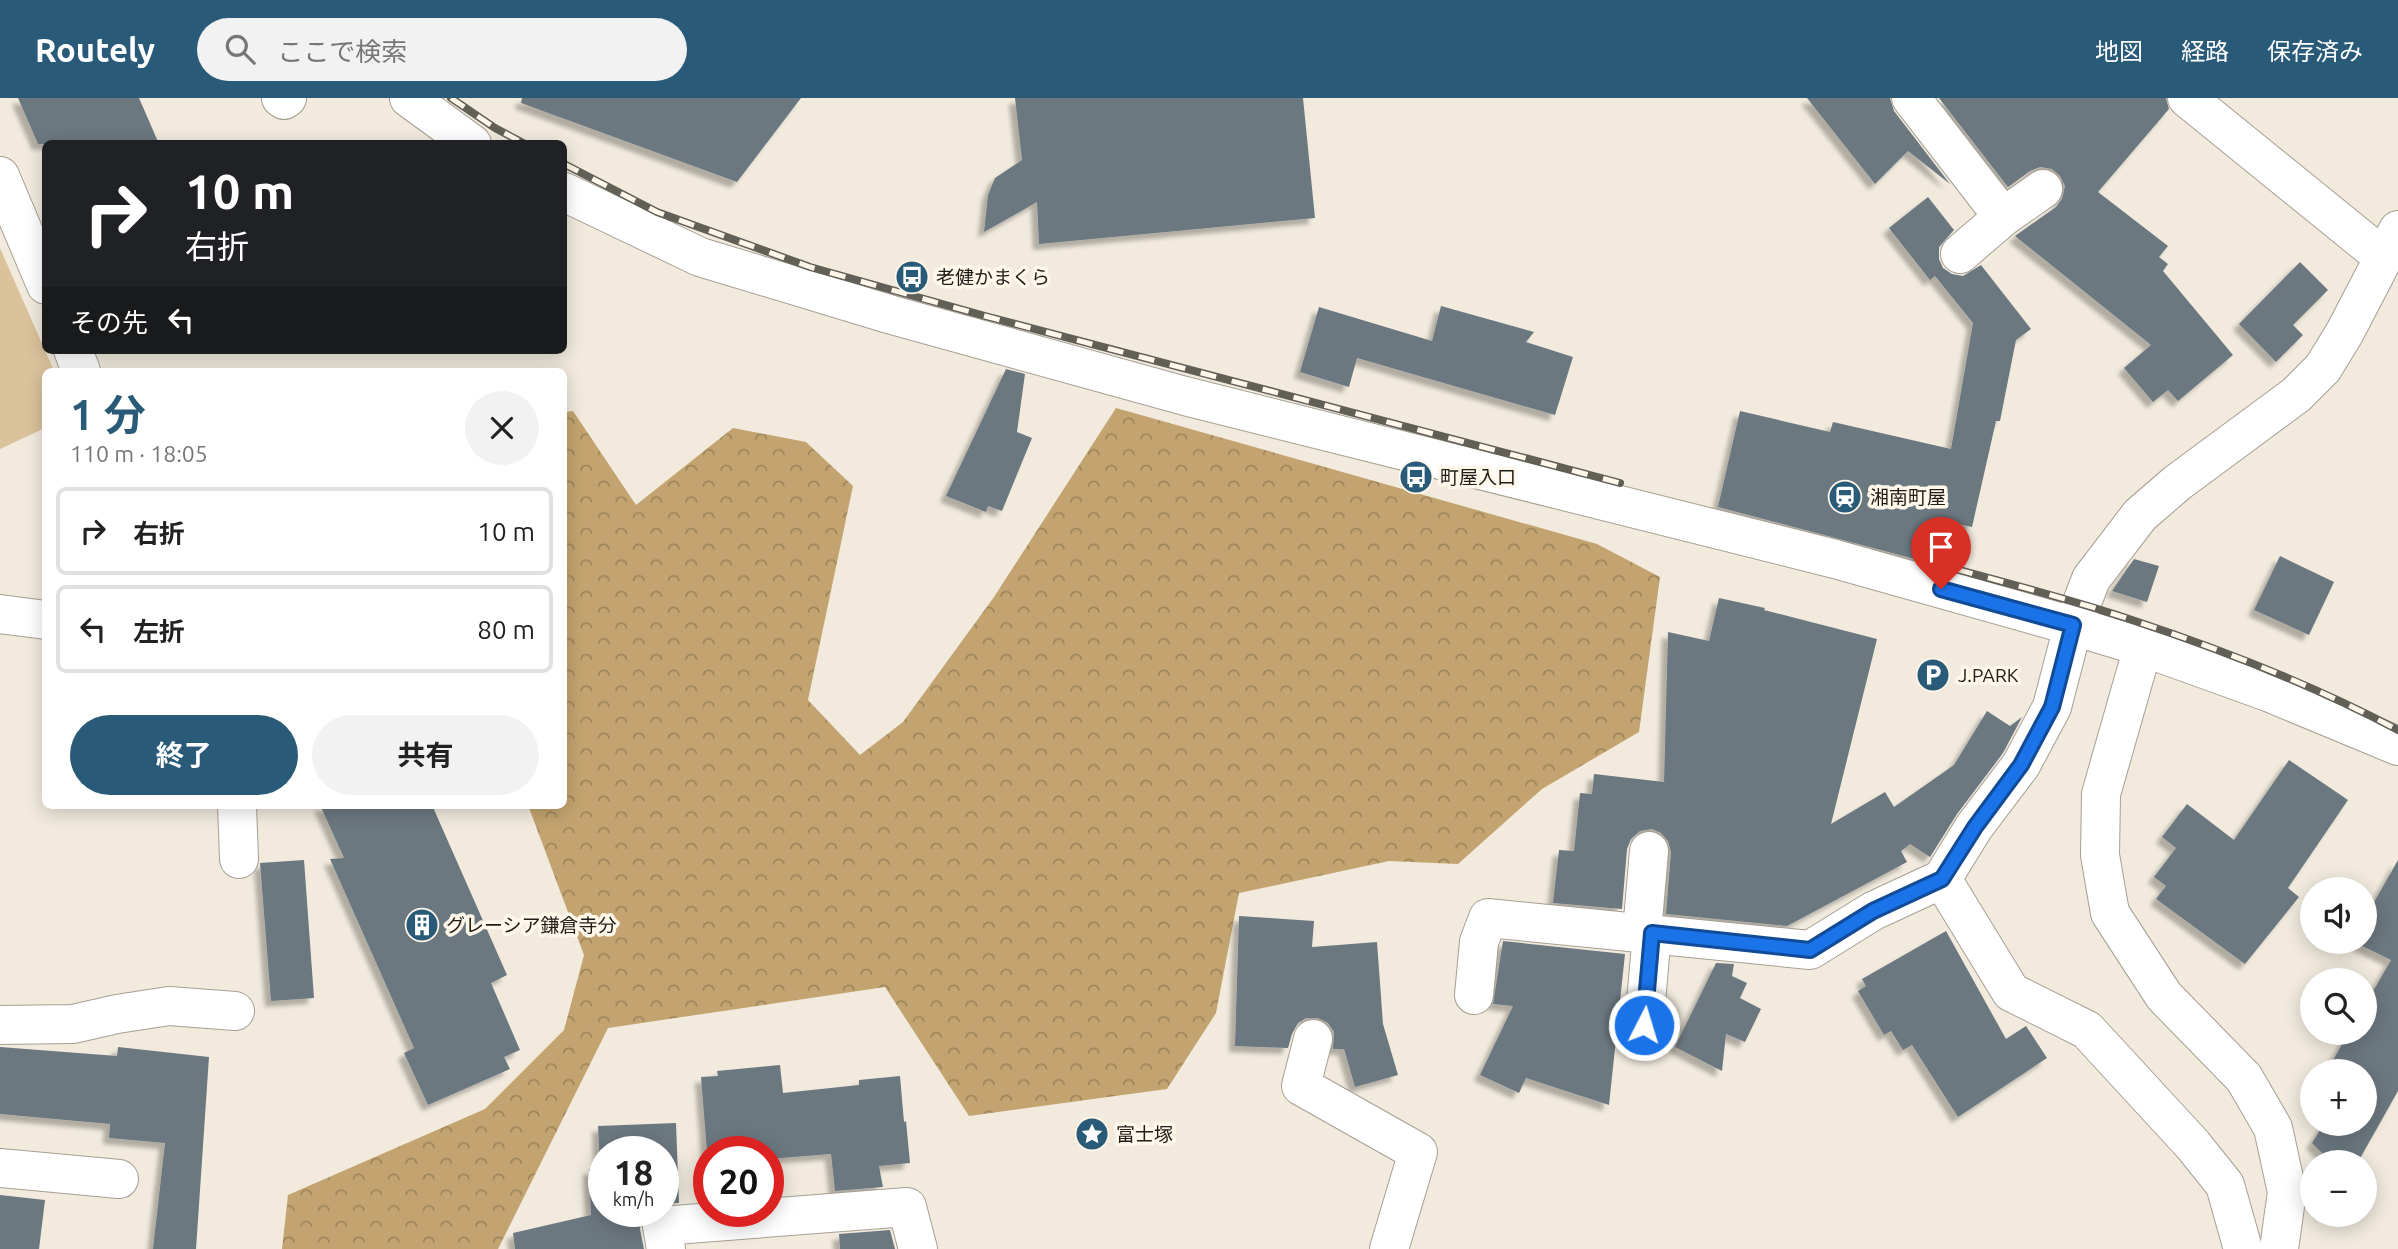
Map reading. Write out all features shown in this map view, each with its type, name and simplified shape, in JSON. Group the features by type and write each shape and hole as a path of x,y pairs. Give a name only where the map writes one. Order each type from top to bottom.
{"street":[{"path":"281,98 286,98"},
{"path":"409,98 467,140"},
{"path":"1911,98 2003,217"},
{"path":"1474,995 1479,942 1488,918 1810,950 1873,911 1942,879 1975,827 2021,765 2052,707 2073,625 2091,579 2140,515 2177,483 2296,395 2323,368 2345,332 2391,243 2187,98"},
{"path":"0,176 42,276"},
{"path":"1960,254 2003,217 2043,188"},
{"path":"567,193 700,257 892,315 1185,396 1835,559 2073,625 2268,692 2398,746"},
{"path":"0,614 42,619"},
{"path":"2143,647 2101,794 2100,855 2110,913 2164,996 2244,1078 2273,1128 2287,1192 2279,1249"},
{"path":"237,809 239,859"},
{"path":"1644,1025 1649,851"},
{"path":"1942,879 2011,992 2087,1030 2193,1145 2225,1185 2243,1249"},
{"path":"0,1025 73,1024 169,1006 235,1011"},
{"path":"1313,1039 1301,1086 1418,1152 1389,1249"},
{"path":"0,1168 119,1179"},
{"path":"666,1249 662,1226 907,1207 918,1249"}],"shaded area":[{"path":"0,248 42,344 42,354 47,354 53,368 42,368 42,429 0,449"}],"green space":[{"path":"1116,408 1597,544 1660,577 1639,732 1542,789 1458,864 1389,861 1239,893 1216,1013 1167,1089 969,1116 885,987 608,1028 498,1249 282,1249 288,1195 485,1109 564,1030 584,955 529,809 567,809 567,412 573,411 636,505 733,428 806,442 853,486 808,700 860,755 903,722 994,597"}],"building":[{"path":"18,98 139,98 157,140 42,140 42,144 38,144"},
{"path":"522,98 801,98 737,182 521,103"},
{"path":"1015,98 1303,98 1315,218 1039,244 1037,202 984,232 988,195 995,178 1022,160"},
{"path":"1807,98 1890,98 1894,111 1950,184 1908,151 1875,184"},
{"path":"1939,98 2166,98 2169,109 2098,192 2168,246 2159,257 2168,264 2163,271 2233,355 2178,401 2168,390 2153,402 2124,368 2151,345 2015,236 2056,207 2062,199 2065,186 2060,176 2052,169 2040,167 2008,187"},
{"path":"1928,197 1954,230 1939,247 1939,259 1943,268 1952,274 1963,276 1981,265 2031,329 2016,340 2000,421 1996,421 1972,527 1937,519 1926,562 1718,507 1740,411 1830,432 1833,422 1951,449 1973,323 1935,276 1930,280 1889,228"},
{"path":"2300,262 2328,290 2293,325 2303,335 2276,362 2239,324"},
{"path":"1441,306 1534,332 1526,342 1573,357 1555,415 1357,358 1349,387 1300,372 1319,307 1432,341"},
{"path":"1006,369 1025,374 1017,432 1032,438 1002,511 988,506 986,512 946,496"},
{"path":"2280,556 2334,582 2309,635 2254,610"},
{"path":"2134,559 2159,566 2147,602 2112,591"},
{"path":"1719,598 1877,639 1831,824 1885,792 1894,807 1954,765 1987,711 2010,726 2022,717 2003,753 1957,814 1930,857 1910,844 1901,851 1907,862 1787,926 1666,914 1671,852 1668,841 1661,833 1652,829 1640,831 1631,839 1627,849 1622,909 1553,903 1559,850 1574,851 1580,793 1592,794 1594,774 1664,782 1668,632 1709,641"},
{"path":"2289,760 2348,800 2288,888 2299,897 2245,964 2156,899 2166,886 2154,877 2176,848 2162,837 2187,804 2234,840"},
{"name":"グレーシア鎌倉寺分","path":"322,809 434,809 507,975 491,983 520,1050 504,1057 510,1069 428,1105 404,1053 414,1048 330,859 344,858"},
{"path":"304,860 314,998 271,1001 260,863"},
{"path":"2398,860 2398,1091 2377,1128 2377,1059 2334,1059 2342,1045 2377,1045 2377,984 2391,960 2377,953 2377,897"},
{"path":"1239,916 1314,921 1312,947 1377,942 1383,1024 1398,1075 1355,1087 1344,1049 1333,1049 1334,1032 1328,1023 1318,1018 1306,1018 1298,1023 1288,1048 1235,1046"},
{"path":"1946,931 2006,1039 2026,1026 2047,1058 1958,1117 1912,1045 1903,1050 1891,1031 1884,1035 1858,991 1866,986 1862,979"},
{"path":"1503,941 1625,954 1609,1105 1526,1078 1519,1093 1480,1075 1513,1006 1493,1004"},
{"path":"1716,963 1734,964 1732,976 1747,983 1740,998 1761,1009 1745,1042 1726,1034 1722,1071 1675,1047"},
{"path":"0,1047 117,1056 118,1047 209,1057 196,1249 153,1249 165,1143 109,1138 110,1124 0,1114"},
{"path":"780,1065 783,1093 859,1085 859,1080 900,1076 910,1163 879,1166 883,1187 835,1191 831,1154 784,1158 784,1136 706,1136 701,1077 718,1076 717,1071"},
{"path":"676,1123 676,1136 598,1136 598,1126"},
{"path":"2316,1136 2373,1136 2365,1150 2319,1150 2312,1143"},
{"path":"0,1195 45,1200 39,1249 0,1249"},
{"path":"588,1216 588,1227 640,1227 644,1249 515,1249 513,1233"},
{"path":"890,1230 895,1249 840,1249 839,1234"}],"railway":[{"path":"451,98 518,140"},
{"path":"567,166 657,212 810,267 985,316 1620,483"},
{"path":"1926,561 2081,604 2200,644 2300,683 2398,730"}],"place":[{"name":"老健かまくら","path":"912,277"},
{"name":"町屋入口","path":"1416,477"},
{"name":"湘南町屋","path":"1845,497"},
{"name":"J.PARK","path":"1933,675"},
{"name":"グレーシア鎌倉寺分","path":"422,925"},
{"name":"富士塚","path":"1092,1134"}],"route":[{"path":"1644,1025 1652,933 1810,950 1873,911 1942,879 1975,827 2021,765 2052,707 2073,625 1941,589"}]}
